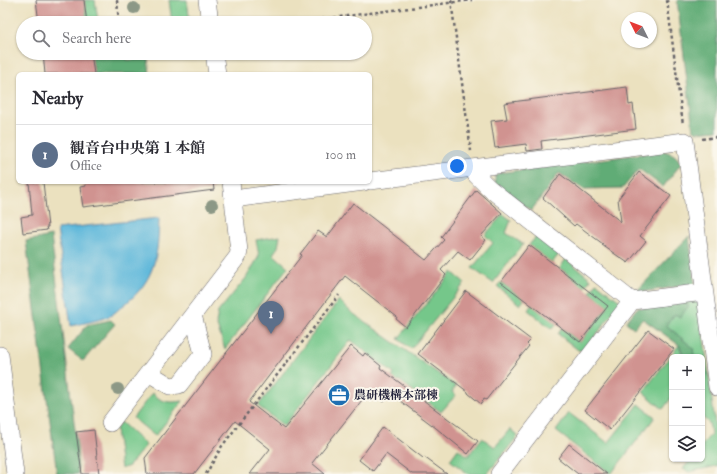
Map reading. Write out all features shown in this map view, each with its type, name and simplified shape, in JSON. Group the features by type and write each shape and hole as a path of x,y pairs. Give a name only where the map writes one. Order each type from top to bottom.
{"street":[{"path":"207,0 209,16"},
{"path":"215,60 217,72"},
{"path":"372,181 685,141 717,387"},
{"path":"474,168 476,175 489,188 632,301"},
{"path":"110,423 238,256 239,251 231,184"},
{"path":"233,199 349,184"},
{"path":"499,474 632,301 704,292"},
{"path":"149,373 170,386 178,386 203,354 193,315"},
{"path":"0,355 16,474"}],"path":[{"path":"116,0 117,16"},
{"path":"343,16 451,1 472,0"},
{"path":"667,0 685,141"},
{"path":"451,1 474,168"},
{"path":"206,474 222,446 339,295"}],"green space":[{"path":"84,0 95,0 97,16 86,16"},
{"path":"169,0 187,0 189,16 171,16"},
{"path":"677,0 717,0 717,130 697,132 693,129"},
{"path":"92,60 148,60 150,72 94,72"},
{"path":"663,151 674,155 678,158 681,164 663,187 639,169 623,188 583,189 559,173 531,211 495,183 495,176 499,173"},
{"path":"503,214 511,220 506,233 523,244 493,283 472,268 493,243 485,235"},
{"path":"51,236 77,446 78,474 57,474 26,241"},
{"path":"280,236 278,247 273,254 288,267 225,349 216,323 218,312 246,278 259,256 256,240"},
{"path":"689,236 695,284 635,293"},
{"path":"536,237 559,254 520,305 497,286 501,282 519,295 529,245"},
{"path":"566,259 591,279 552,329 528,310 532,304 550,318 578,282 560,268"},
{"path":"452,272 465,283 411,349 398,339"},
{"path":"597,283 621,302 584,351 578,350 558,334 562,328 580,342 608,307 590,292"},
{"path":"339,300 351,312 456,386 452,392 456,395 441,412 399,380 394,386 390,382 394,374 351,340 284,426 258,406"},
{"path":"688,301 699,301 717,439 717,466 689,472 683,469 689,462 705,462 705,441 711,434 709,423 705,420 705,354 694,354 693,348 666,325 675,314 680,317"},
{"path":"688,301 688,307 680,317 675,314 666,325 693,348 694,354 683,354 679,345 643,319 634,328 626,322 637,308"},
{"path":"111,320 115,324 83,361 68,349 87,325"},
{"path":"679,345 682,354 672,354"},
{"path":"669,358 669,401 663,409 643,392"},
{"path":"152,393 166,402 183,401 155,436 133,418"},
{"path":"639,404 655,417 611,474 556,431 569,413 608,443"},
{"path":"121,422 146,445 129,466 121,469 116,429"},
{"path":"510,429 518,436 487,474 468,474 450,460 458,449 468,456 482,438 495,447"}],"water":[{"path":"159,218 158,244 153,266 143,286 135,296 110,316 96,321 71,326 57,229"}],"building":[{"path":"36,0 84,0 86,16 38,16"},
{"path":"44,60 92,60 94,72 45,72"},
{"path":"627,87 629,105 633,104 636,129 541,141 542,149 527,151 526,144 495,148 491,121 507,119 504,103"},
{"path":"639,172 671,196 640,236 646,241 628,263 602,245 603,244 576,224 574,226 543,198 560,174 621,222 618,199"},
{"path":"29,184 43,184 48,227 46,227 47,230 23,233 21,217 32,215"},
{"path":"86,184 213,184 214,190 83,207 80,187 86,186"},
{"path":"476,190 502,213 481,236 486,240 470,260 458,251 441,270 446,275 406,327 396,319 397,317 345,276 249,402 284,429 351,346 363,356 365,353 381,366 380,368 478,441 468,454 391,394 384,402 370,390 312,463 325,474 250,474 270,449 235,421 194,474 147,474 145,458 302,255 300,254 318,231 327,237 353,203 426,260 444,240 441,237"},
{"path":"529,245 608,306 580,342 501,282"},
{"path":"466,291 531,340 527,344 529,346 486,400 484,399 481,404 468,392 418,354"},
{"path":"648,330 674,349 610,430 585,410"},
{"path":"383,427 423,458 424,457 447,474 412,474 386,454 373,471 359,460"},
{"path":"94,430 99,474 82,474 76,432"},
{"path":"569,444 607,474 578,474 558,458"}],"place":[{"name":"観音台中央第１本館","path":"271,334"},
{"name":"農研機構本部棟","path":"339,395"}]}
